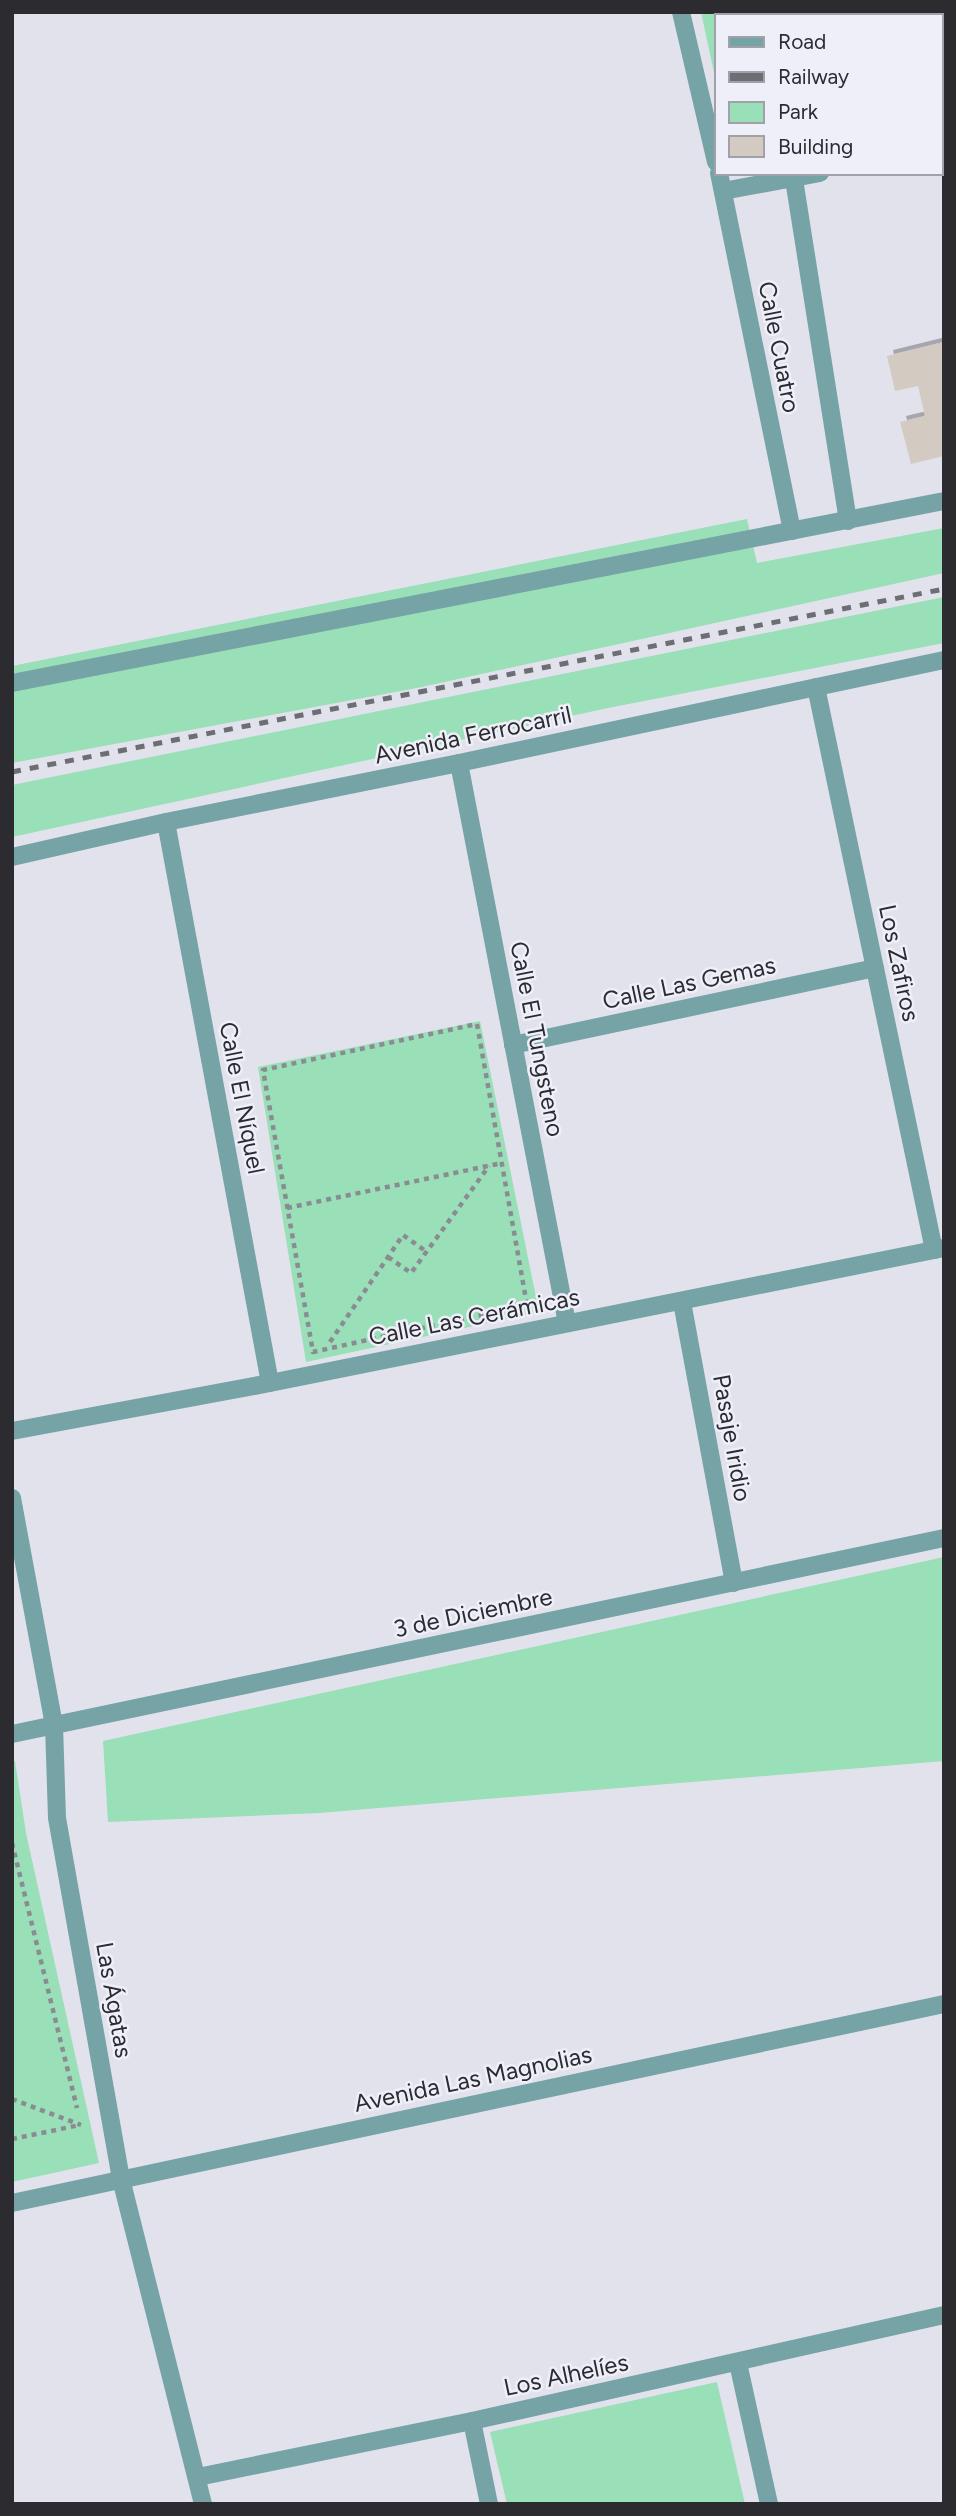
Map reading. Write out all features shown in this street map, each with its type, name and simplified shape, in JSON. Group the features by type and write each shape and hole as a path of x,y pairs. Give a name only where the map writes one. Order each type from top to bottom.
{"street":[{"path":"681,12 715,158"},
{"path":"721,182 794,176"},
{"name":"Calle Cuatro","path":"794,176 848,521"},
{"name":"Calle Cuatro","path":"721,182 792,531"},
{"path":"12,683 944,501"},
{"name":"Avenida Ferrocarril","path":"12,857 166,822 944,660"},
{"name":"Los Zafiros","path":"816,687 875,968 939,1249"},
{"name":"Calle El Tungsteno","path":"459,763 567,1323"},
{"name":"Calle El Níquel","path":"166,822 270,1383"},
{"name":"Calle Las Gemas","path":"513,1045 875,968"},
{"name":"Calle Las Cerámicas","path":"12,1431 270,1383 939,1249"},
{"name":"Pasaje Iridio","path":"682,1301 734,1583"},
{"name":"Las Ágatas","path":"12,1498 54,1725 57,1818 121,2179 204,2504"},
{"name":"3 de Diciembre","path":"12,1734 944,1538"},
{"name":"Avenida Las Magnolias","path":"12,2203 944,2004"},
{"name":"Los Alhelíes","path":"198,2477 472,2421 944,2315"},
{"path":"738,2363 769,2504"},
{"path":"472,2421 489,2504"}],"path":[{"path":"477,1024 527,1306 313,1352 287,1208 262,1070 477,1024"},
{"path":"287,1208 502,1163"},
{"path":"388,1257 411,1273 489,1166"},
{"path":"326,1348 402,1235 427,1252"},
{"path":"12,1843 81,2124"},
{"path":"12,2099 81,2124"},
{"path":"12,2139 81,2124"}],"green space":[{"path":"701,12 737,12 715,14 715,77"},
{"path":"944,12 944,125 942,14 770,14"},
{"path":"747,519 757,563 944,528 944,573 417,688 12,763 12,666"},
{"path":"944,597 944,643 608,708 12,837 12,785"},
{"path":"480,1021 539,1312 306,1362 258,1067"},
{"path":"944,1557 944,1761 319,1813 108,1822 103,1741"},
{"path":"12,1761 15,1761 26,1833 99,2163 12,2182"},
{"path":"717,2382 745,2504 507,2504 490,2432"}],"building":[{"path":"944,342 944,456 911,464 900,422 925,416 918,386 895,391 887,356"}],"railway":[{"path":"12,772 944,589"}]}
